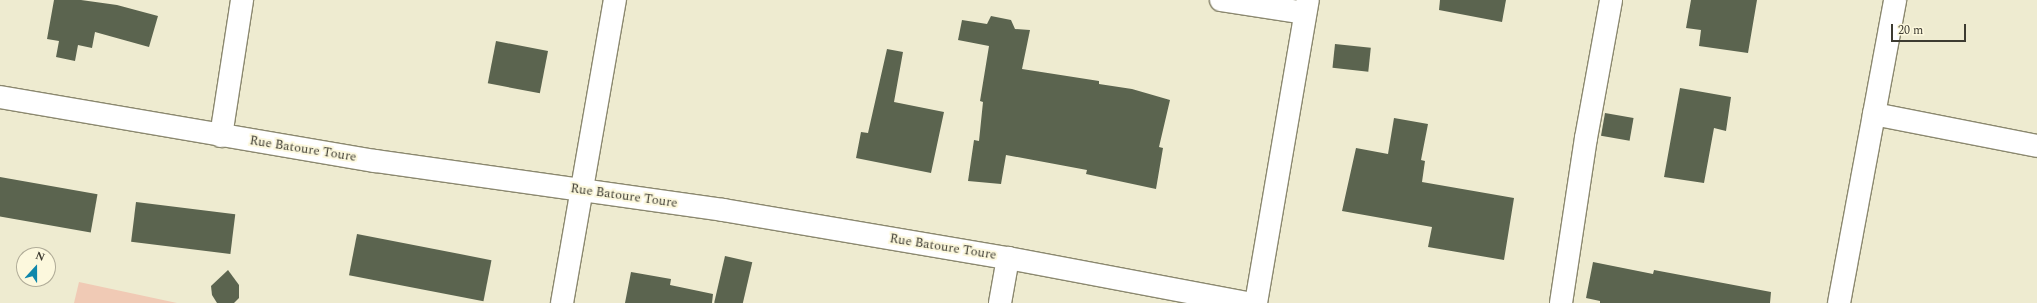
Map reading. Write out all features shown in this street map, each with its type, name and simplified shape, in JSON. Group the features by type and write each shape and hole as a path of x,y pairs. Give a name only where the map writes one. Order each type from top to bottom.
{"street":[{"path":"222,136 242,0"},
{"path":"562,303 615,0"},
{"path":"1221,0 1306,7 1256,303"},
{"path":"1562,303 1586,138 1612,0"},
{"path":"1839,303 1895,0"},
{"name":"Rue Batoure Toure","path":"0,97 222,136 582,191 722,210 1008,258 1246,303"},
{"path":"1874,114 2037,146"},
{"path":"1000,303 1008,258"}],"shaded area":[{"path":"79,282 177,303 74,303"}],"building":[{"path":"54,0 81,0 117,5 158,16 149,47 95,32 92,48 78,45 75,61 56,57 59,41 47,39"},
{"path":"1440,0 1506,0 1502,22 1439,10"},
{"path":"1691,0 1757,0 1748,53 1699,46 1701,30 1686,28"},
{"path":"991,16 1011,20 1015,29 1030,30 1022,69 1099,81 1099,84 1132,89 1170,100 1159,147 1163,148 1156,189 1086,174 1087,170 1006,155 1001,184 968,181 974,140 979,141 983,102 980,101 989,46 958,40 962,20 987,24"},
{"path":"496,41 548,51 540,93 488,83"},
{"path":"1335,44 1371,48 1368,72 1332,68"},
{"path":"887,49 903,52 894,102 944,112 931,173 856,158 861,132 868,133"},
{"path":"1680,88 1731,97 1726,131 1714,128 1704,183 1664,177"},
{"path":"1605,113 1634,118 1630,141 1601,136"},
{"path":"1394,118 1428,124 1421,160 1425,161 1422,182 1514,198 1504,260 1428,247 1432,227 1342,211 1356,148 1388,154"},
{"path":"0,177 97,194 91,233 0,217"},
{"path":"136,202 235,214 230,254 131,242"},
{"path":"357,234 491,260 483,301 349,275"},
{"path":"725,256 752,262 743,303 714,303"},
{"path":"1593,262 1653,274 1654,270 1771,292 1770,303 1600,303 1600,301 1586,298"},
{"path":"228,270 239,285 239,298 234,303 217,303 212,295 211,286"},
{"path":"631,272 671,279 670,285 713,294 712,303 625,303"}]}
